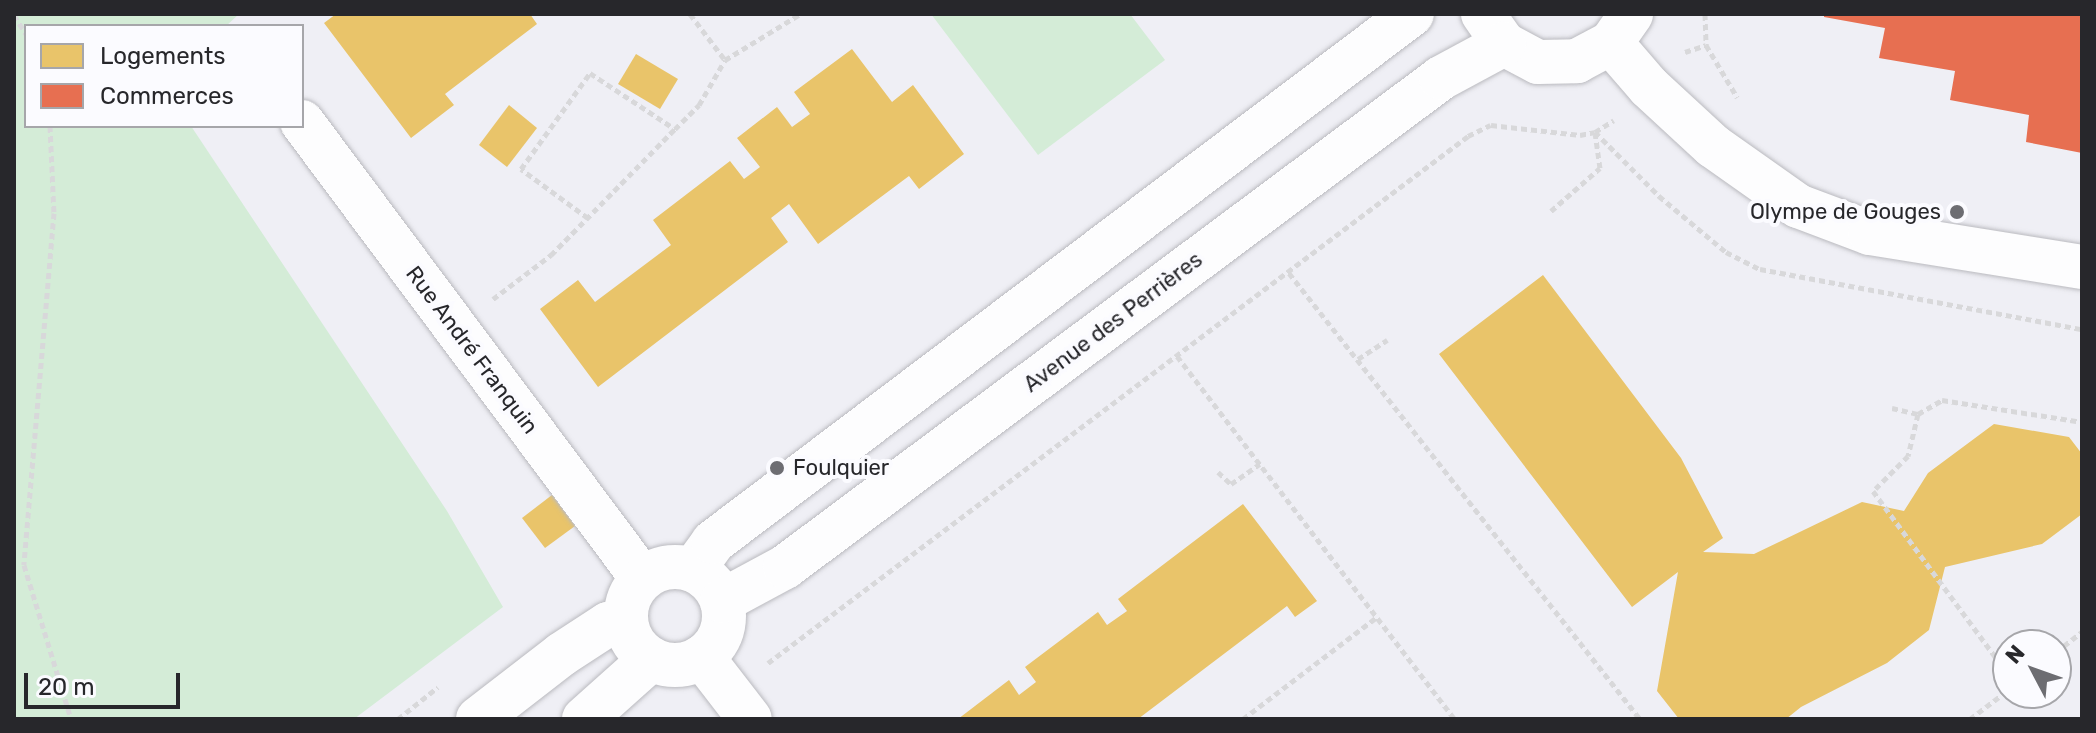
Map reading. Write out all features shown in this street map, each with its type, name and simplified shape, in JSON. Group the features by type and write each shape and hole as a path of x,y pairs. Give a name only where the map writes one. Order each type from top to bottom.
{"street":[{"path":"693,570 713,542 1412,14"},
{"path":"1493,29 1538,62 1577,61 1621,29 1649,87 1713,146 1798,206 1870,233 2082,267"},
{"name":"Avenue des Perrières","path":"722,601 785,567 1441,78 1493,29"},
{"name":"Rue André Franquin","path":"304,125 642,578"},
{"path":"667,567 693,570 711,582 722,601 724,622 717,642 702,657 677,665 651,659 633,643 625,621 629,598 642,578 667,567"},
{"path":"478,719 562,654 608,624 625,621"},
{"path":"702,657 740,705"},
{"path":"584,719 651,659"}],"path":[{"path":"690,14 725,60"},
{"path":"455,328 551,255 699,105 725,60 800,14"},
{"path":"1705,14 1706,45 1744,104"},
{"path":"588,218 521,169 590,73 675,129"},
{"path":"740,705 1177,356 1468,136 1491,125 1565,134 1595,132 1608,125 1649,87"},
{"path":"50,128 54,213 24,565 71,719"},
{"path":"1551,211 1600,168 1595,132"},
{"path":"1289,273 1640,719"},
{"path":"1358,359 1387,340"},
{"path":"1177,356 1455,719"},
{"path":"1892,408 1918,414 1942,400 2082,422"},
{"path":"1918,414 1908,456 1873,491 1992,652"},
{"path":"1218,472 1231,484 1260,464"},
{"path":"1243,719 1377,617"},
{"path":"1970,719 1992,702"}],"green space":[{"path":"14,14 239,14 228,24 24,24 24,128 192,128 447,511 503,607 354,719 14,719"},
{"path":"931,14 1130,14 1165,60 1038,155"}],"building: Logements":[{"path":"336,14 530,14 537,24 445,94 454,105 411,138 324,23"},
{"path":"852,49 892,102 913,85 964,154 919,189 909,176 818,244 789,204 771,218 788,242 598,387 540,309 578,280 595,302 671,245 653,220 730,161 744,179 760,167 737,138 777,107 792,127 810,114 794,92"},
{"path":"636,54 678,79 660,109 618,84"},
{"path":"509,105 537,128 507,167 479,145"},
{"path":"1543,275 1681,458 1723,538 1703,552 1754,554 1862,502 1904,511 1928,473 1994,424 2069,437 2082,454 2082,514 2042,544 1945,567 1929,630 1887,663 1801,707 1786,719 1679,719 1657,691 1678,572 1632,607 1439,354"},
{"path":"552,495 575,526 545,548 522,518"},
{"path":"1243,504 1317,601 1295,617 1287,606 1138,719 958,719 1009,680 1019,695 1036,682 1025,667 1098,612 1107,625 1127,611 1118,599"}],"building: Commerces":[{"path":"1824,14 2082,14 2082,153 2026,142 2029,115 1950,100 1955,71 1879,58 1885,28 1824,17"}],"place":[{"name":"Olympe de Gouges","path":"1957,212"},
{"name":"Foulquier","path":"777,468"}]}
